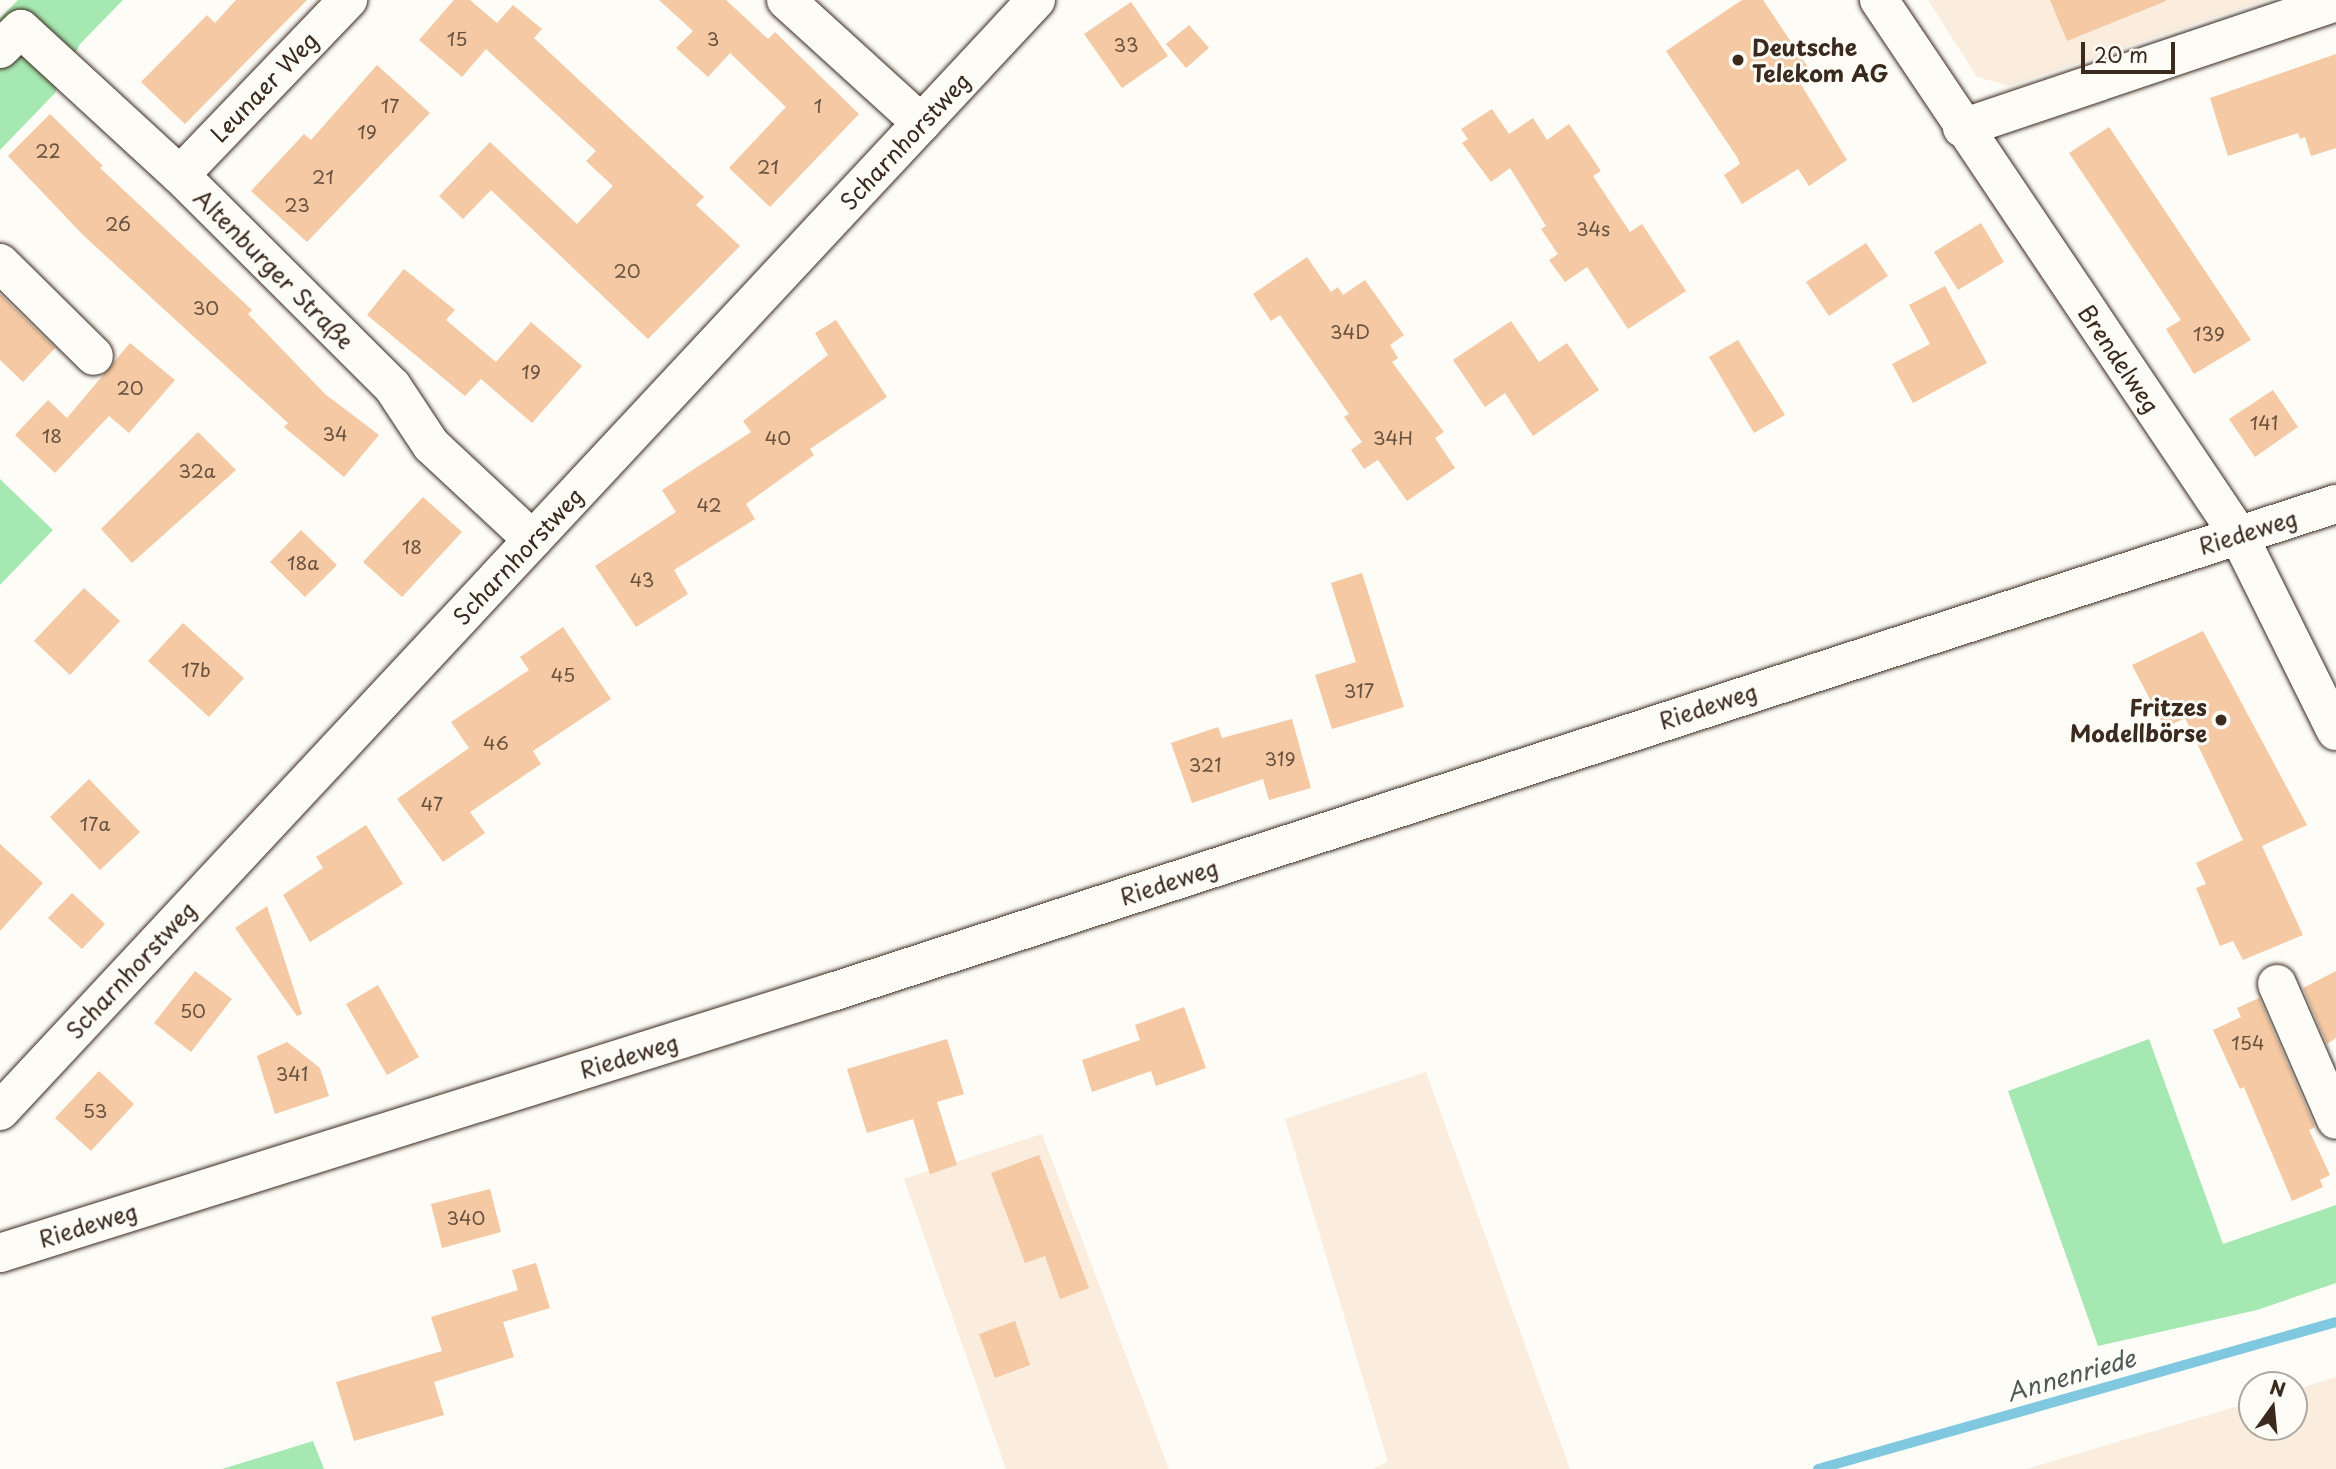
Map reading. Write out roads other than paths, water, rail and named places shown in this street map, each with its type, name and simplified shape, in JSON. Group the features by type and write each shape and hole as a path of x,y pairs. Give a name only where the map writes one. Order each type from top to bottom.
{"street":[{"name":"Leunaer Weg","path":"180,175 348,0"},
{"path":"786,0 921,123"},
{"name":"Scharnhorstweg","path":"0,1111 1036,0"},
{"name":"Brendelweg","path":"1879,0 1962,128 2238,534 2336,730"},
{"path":"1962,128 2336,2"},
{"name":"Altenburger Straße","path":"0,49 21,29 180,175 392,386 431,445 533,540"},
{"path":"0,262 94,356"},
{"name":"Riedeweg","path":"0,1253 845,988 2336,504"},
{"path":"2277,984 2328,1082 2336,1120"}],"waterway":[{"name":"Annenriede","path":"1818,1469 2336,1322"}],"place":[{"name":"Deutsche Telekom AG","path":"1738,60"},
{"name":"Fritzes Modellbörse","path":"2221,720"}]}
